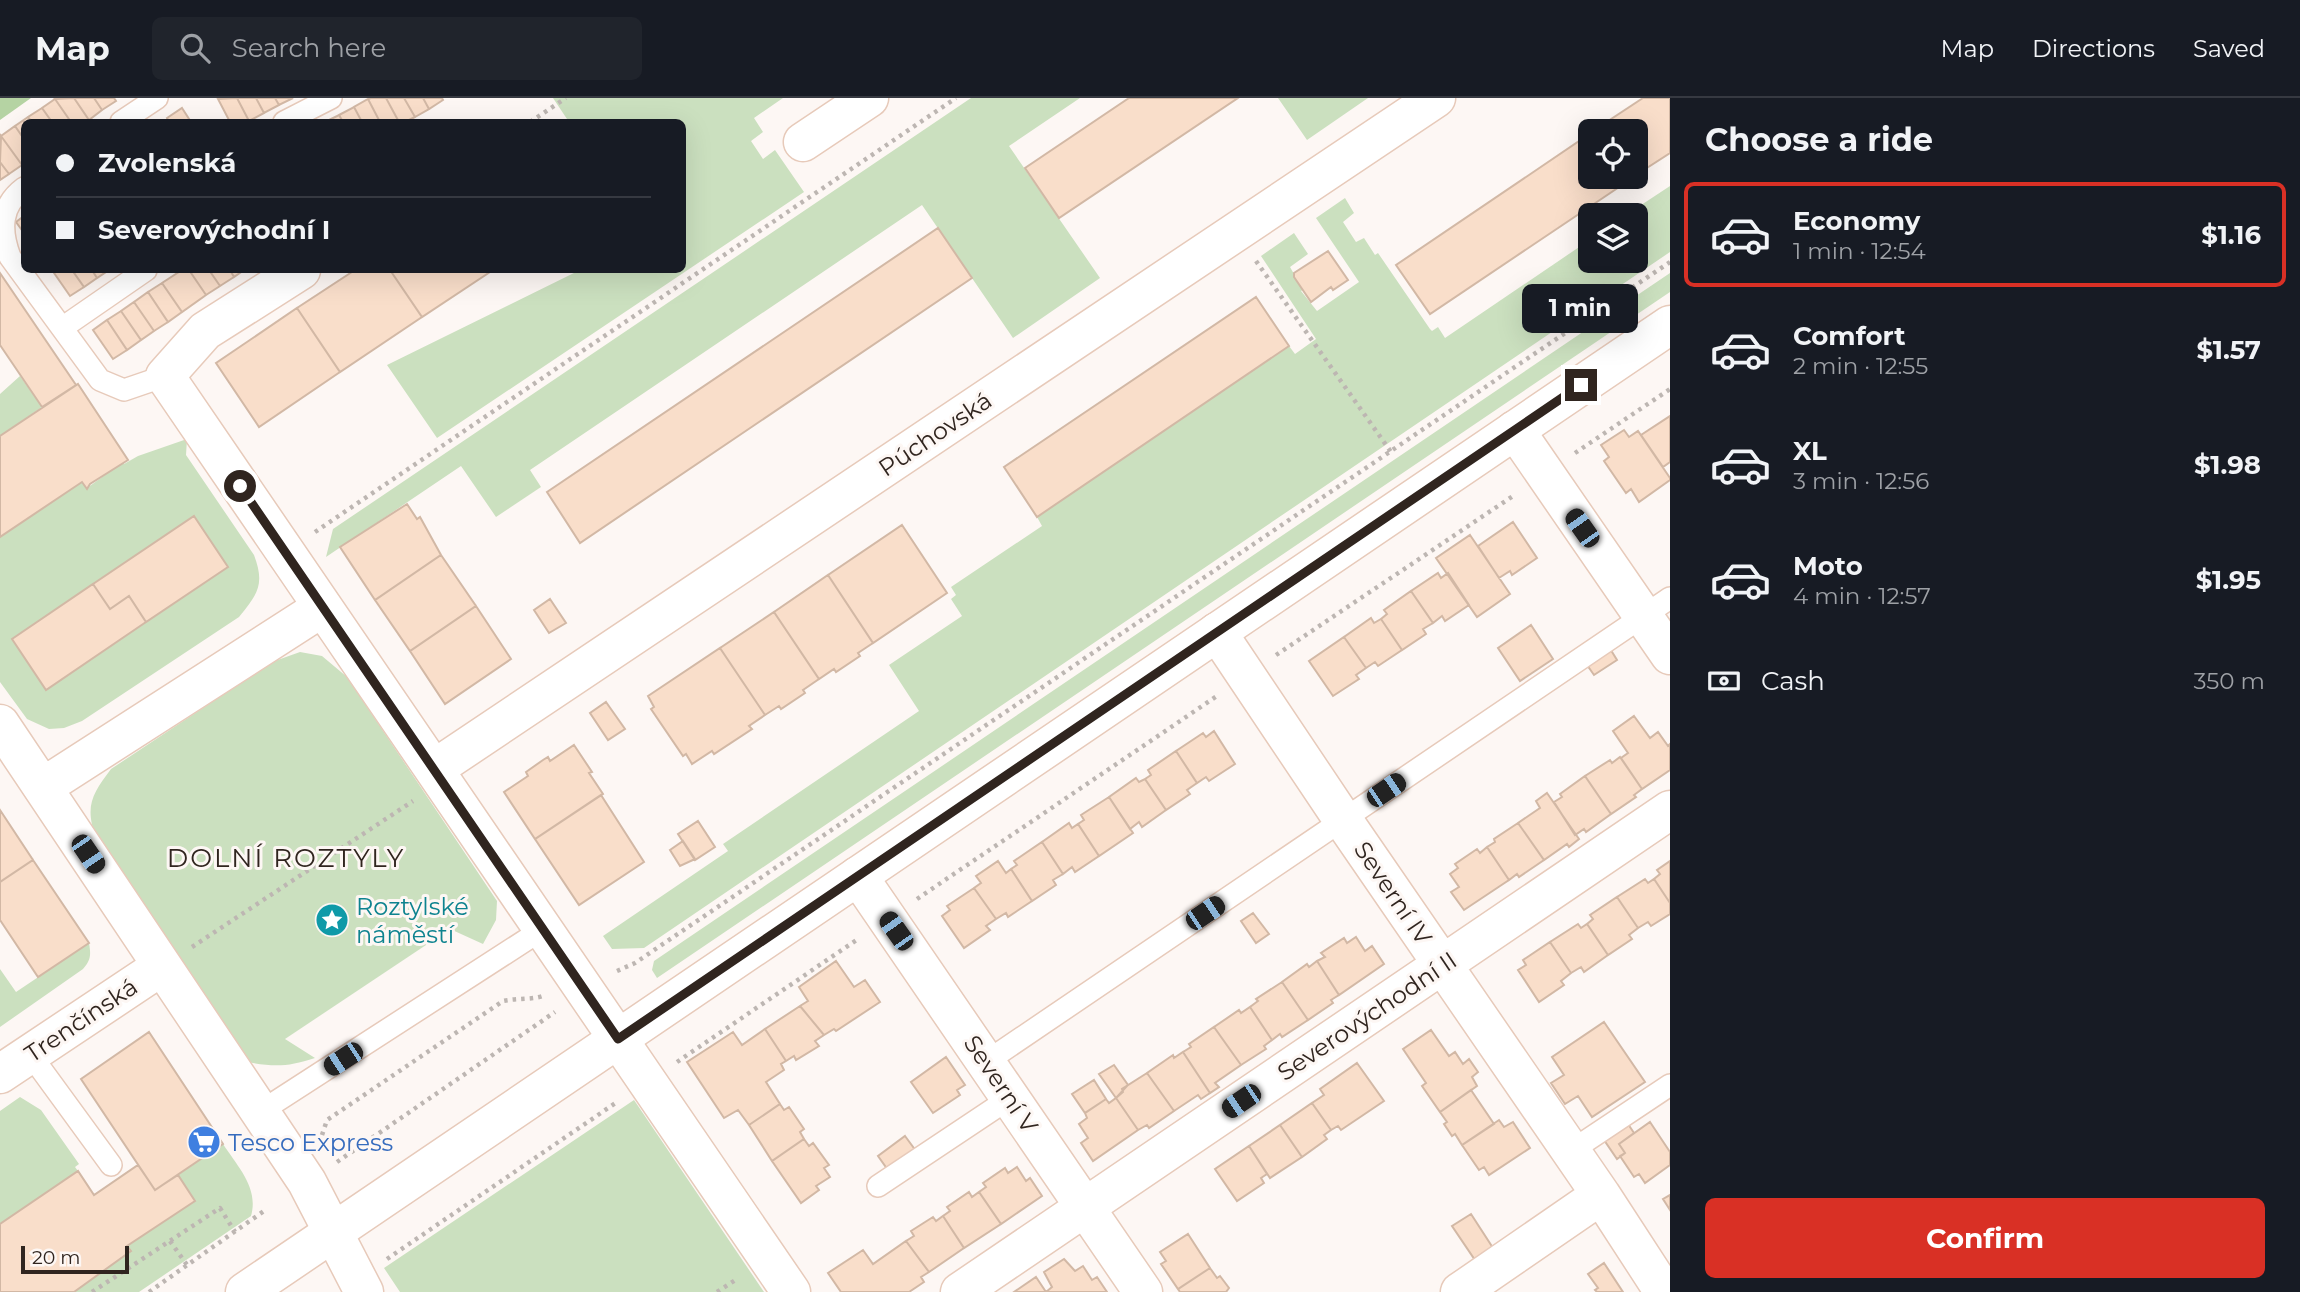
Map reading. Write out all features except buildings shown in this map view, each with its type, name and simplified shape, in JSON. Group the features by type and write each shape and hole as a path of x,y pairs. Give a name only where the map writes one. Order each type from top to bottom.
{"street":[{"path":"803,142 869,98"},
{"name":"Púchovská","path":"438,776 1436,98"},
{"path":"296,273 205,331 165,376 791,1292"},
{"path":"245,1292 1670,325"},
{"path":"1515,430 1544,474 1657,607 1670,655"},
{"path":"43,787 323,607"},
{"name":"Severní IV","path":"1217,632 1601,1195 1664,1292"},
{"path":"0,724 307,1182 360,1286"},
{"name":"Severovýchodní II","path":"960,1292 1670,810"},
{"name":"Severní V","path":"858,876 1143,1292"},
{"name":"Trenčínská","path":"15,1064 162,966"},
{"path":"1460,1292 1601,1195"}],"lane":[{"path":"126,119 157,98"},
{"path":"290,119 331,98"},
{"path":"21,190 13,196 2,217 3,240 9,257 21,268"},
{"path":"26,273 100,380 124,390 165,376"},
{"path":"62,328 142,273"},
{"path":"986,1062 1657,607"},
{"path":"260,1112 543,929"},
{"path":"15,1064 111,1165"},
{"path":"1571,1151 1670,1085"},
{"path":"878,1186 1010,1098"}],"path":[{"path":"534,119 566,98"},
{"path":"285,552 956,98"},
{"path":"1236,233 1391,452"},
{"path":"605,968 616,972 635,963 1670,262"},
{"path":"360,1286 647,1082 1670,389"},
{"path":"162,966 438,776"},
{"path":"322,1142 327,1120 503,1001 541,998 548,993"},
{"path":"329,1168 565,1005"},
{"path":"92,1292 220,1208 235,1232"},
{"path":"149,1292 264,1211"},
{"path":"170,1241 187,1265"}],"green space":[{"path":"0,98 31,98 0,120"},
{"path":"553,98 783,98 754,118 763,132 751,141 763,159 775,150 804,192 686,271 686,119 567,119"},
{"path":"971,98 1080,98 1009,146 1100,278 1013,338 922,205 530,470 541,487 496,517 461,466 326,557 333,529"},
{"path":"1278,98 1368,98 1307,140"},
{"path":"1670,186 1670,252 1648,267 1648,203 1644,203"},
{"path":"1345,198 1354,213 1343,222 1356,242 1364,238 1375,255 1378,253 1430,329 1432,331 1438,327 1445,338 1578,248 1578,273 1639,273 644,948 612,949 603,936 728,851 723,844 919,711 889,665 962,616 951,599 956,595 951,587 1042,526 1037,517 1289,346 1295,354 1316,339 1261,256 1294,233 1308,254 1290,267 1303,290 1301,291 1317,311 1359,282 1316,218"},
{"path":"574,273 683,273 437,438 387,365"},
{"path":"1670,273 1670,292 657,978 652,970 654,961"},
{"path":"20,376 42,407 0,436 0,394"},
{"path":"187,439 186,455 254,555 259,574 258,588 239,617 82,721 64,728 49,729 27,719 0,682 0,537 82,482 87,488 123,462 124,464 138,456","holes":["193,517 228,567 46,690 12,639"]},
{"path":"300,652 322,656 347,677 497,901 496,920 483,944 450,929 285,1039 315,1058 289,1065 265,1065 247,1062 96,837 91,808 99,785 111,769 272,662"},
{"path":"89,943 90,957 83,969 0,1027 0,969 16,992"},
{"path":"20,1097 41,1110 79,1164 75,1167 78,1171 0,1224 0,1111"},
{"path":"634,1100 764,1292 400,1292 384,1268"},
{"path":"223,1144 250,1187 253,1206 251,1216 139,1292 74,1292 131,1251 127,1246 194,1201 178,1175"}],"place":[{"name":"Roztylské náměstí","path":"332,920"},
{"name":"Tesco Express","path":"204,1142"}],"district":[{"name":"DOLNÍ ROZTYLY","path":"286,858"}],"route":[{"path":"240,486 618,1039 1581,385"}]}
